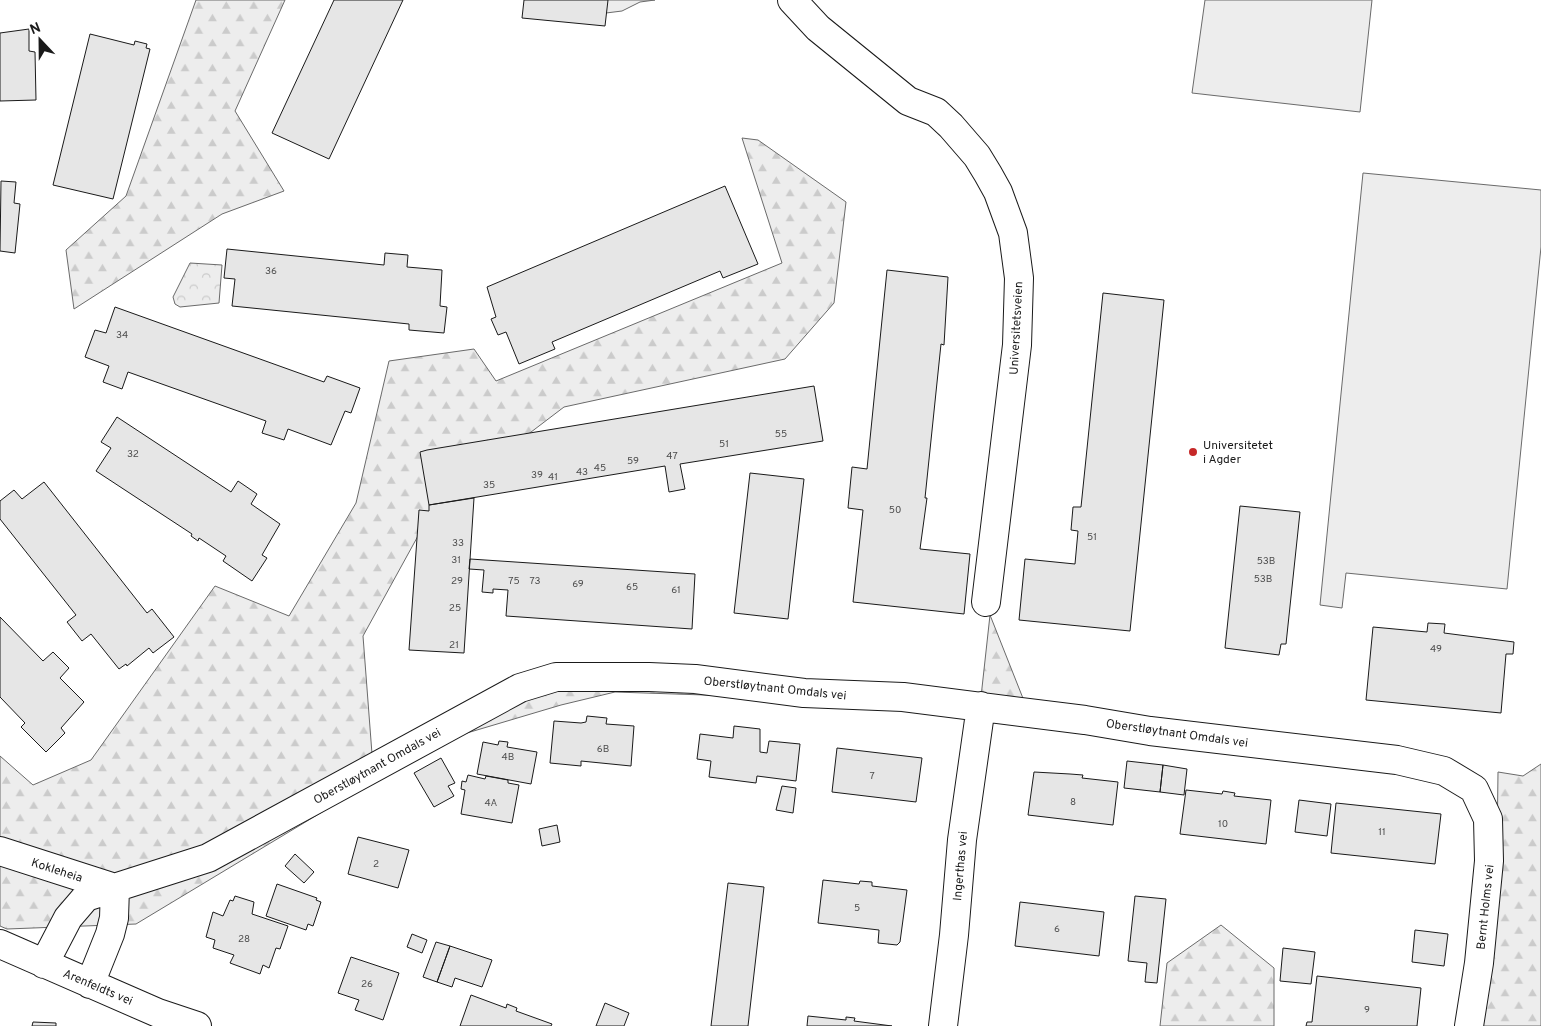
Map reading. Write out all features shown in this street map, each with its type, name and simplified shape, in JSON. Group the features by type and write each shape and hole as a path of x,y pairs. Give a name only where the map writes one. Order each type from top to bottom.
{"street":[{"name":"Universitetsveien","path":"792,0 818,28 908,101 936,112 951,126 977,156 988,174 998,192 1013,233 1019,278 1017,345 986,602"},
{"name":"Oberstløytnant Omdals vei","path":"44,964 68,918 86,897 208,858 520,688 556,677 695,679 804,693 902,697 981,706 1085,720 1150,732 1396,760 1444,770 1474,790"},
{"name":"Ingerthas vei","path":"943,1026 954,935 962,840 981,706"},
{"name":"Bernt Holms vei","path":"1469,1026 1479,962 1489,861 1488,819 1474,790"},
{"name":"Kokleheia","path":"0,850 115,888"},
{"path":"90,984 110,934 114,918 115,888"},
{"name":"Arenfeldts vei","path":"0,944 90,984 197,1026"}],"shaded area":[{"path":"607,0 655,0 640,2 622,11 606,13"},
{"path":"1205,0 1372,0 1360,112 1192,93"},
{"path":"1363,173 1541,190 1541,247 1507,589 1346,573 1342,608 1320,605"}],"green space":[{"path":"196,0 285,0 235,111 284,191 222,214 74,309 66,250 126,196"},
{"path":"742,138 758,140 846,202 834,303 785,359 564,407 435,505 363,636 373,767 520,688 903,697 980,706 990,615 1030,716 794,698 615,692 561,705 440,741 136,924 7,929 0,926 0,756 33,785 91,760 215,586 289,616 356,503 389,361 474,349 496,381 782,263"},
{"path":"190,263 222,265 219,303 180,307 175,304 173,297"},
{"path":"1541,764 1541,1026 1475,1026 1497,851 1498,772 1523,776"},
{"path":"1221,925 1274,968 1274,1026 1160,1026 1167,963"}],"building":[{"path":"334,0 403,0 329,159 272,133"},
{"path":"524,0 608,0 605,26 522,18"},
{"path":"29,29 29,51 35,52 36,100 0,101 0,33"},
{"path":"90,34 134,45 135,41 147,44 146,48 150,49 113,199 53,185"},
{"path":"1,181 16,182 14,203 20,204 15,253 0,251"},
{"path":"725,186 758,264 723,278 720,271 552,342 555,349 519,364 506,332 498,335 491,319 496,317 487,287"},
{"path":"227,249 384,265 385,253 408,255 407,267 442,270 440,306 447,307 444,333 409,330 409,324 232,306 235,279 224,278"},
{"path":"887,270 948,277 944,345 941,344 925,498 927,498 920,549 970,554 964,614 853,602 863,510 848,508 852,467 867,469"},
{"path":"1103,293 1164,300 1130,631 1019,620 1025,559 1075,564 1078,531 1071,530 1073,507 1081,507"},
{"path":"115,307 324,382 327,376 360,388 351,413 345,411 331,445 288,429 284,440 262,433 266,421 128,372 122,389 103,382 109,366 85,357 95,330 106,333"},
{"path":"814,386 823,441 680,464 685,489 669,492 665,466 429,505 420,452"},
{"path":"117,417 231,492 238,481 257,494 251,504 280,524 262,555 267,558 252,581 223,561 226,556 199,538 198,541 191,536 192,534 96,471 111,448 101,442"},
{"path":"750,473 804,479 788,619 734,613"},
{"path":"44,482 147,613 152,609 174,637 153,653 149,648 127,666 126,664 119,669 91,634 82,641 67,622 76,615 0,519 0,501 14,490 22,499"},
{"path":"474,498 464,653 409,650 419,510 429,511 429,505"},
{"path":"1240,506 1300,512 1286,644 1281,644 1279,655 1225,648"},
{"path":"470,559 695,574 692,629 506,616 508,590 493,589 493,593 482,592 484,570 469,569"},
{"path":"0,617 43,661 53,652 69,668 60,678 84,702 61,728 65,733 46,752 21,727 25,723 0,697"},
{"path":"1428,623 1445,624 1444,633 1514,642 1513,654 1506,654 1501,713 1366,700 1373,627 1427,632"},
{"path":"587,716 607,718 606,724 634,726 631,766 581,761 581,766 550,763 554,721 581,723 586,722"},
{"path":"734,726 760,729 760,752 767,753 769,741 800,744 796,781 757,776 756,783 709,777 711,761 697,759 700,734 733,738"},
{"path":"499,741 508,742 507,747 537,752 531,784 477,774 483,742 498,745"},
{"path":"837,748 922,758 916,802 832,792"},
{"path":"441,758 455,783 448,786 454,796 434,807 414,773"},
{"path":"1127,761 1163,765 1160,792 1124,788"},
{"path":"1163,765 1187,769 1184,795 1160,792"},
{"path":"1034,772 1083,775 1082,778 1118,782 1113,825 1028,815"},
{"path":"468,775 485,779 486,776 508,780 508,783 519,785 512,823 461,814 465,790 461,789 462,781 466,782"},
{"path":"782,786 796,788 793,813 776,810"},
{"path":"1186,790 1222,794 1223,791 1235,793 1234,796 1271,800 1266,844 1180,834"},
{"path":"1299,800 1331,804 1327,836 1295,832"},
{"path":"1336,803 1441,814 1435,864 1331,853"},
{"path":"557,825 560,842 542,846 539,829"},
{"path":"358,837 409,850 398,888 348,874"},
{"path":"295,854 314,872 304,883 285,866"},
{"path":"823,880 859,884 860,881 872,882 872,886 907,890 900,942 897,945 878,943 879,930 818,923"},
{"path":"728,883 764,887 748,1026 711,1026"},
{"path":"277,884 317,898 316,900 321,902 313,926 308,924 306,930 266,916"},
{"path":"235,896 254,902 252,914 288,926 280,949 276,948 269,968 263,965 260,974 230,963 234,955 213,948 215,940 206,937 213,912 223,916 230,900 233,901"},
{"path":"1135,896 1166,899 1157,983 1145,982 1147,963 1128,961"},
{"path":"1020,902 1104,912 1099,956 1015,946"},
{"path":"1415,930 1448,934 1444,966 1412,962"},
{"path":"412,934 427,940 422,953 407,947"},
{"path":"436,942 450,946 437,982 423,977"},
{"path":"450,946 492,960 482,987 455,978 452,987 437,982"},
{"path":"1283,948 1315,952 1311,984 1280,981"},
{"path":"351,957 399,973 383,1020 355,1010 359,1000 338,993"},
{"path":"1317,976 1421,988 1417,1026 1306,1026 1307,1022 1312,1022"},
{"path":"471,995 506,1008 507,1004 517,1008 516,1011 552,1024 551,1026 460,1026"},
{"path":"605,1003 629,1013 624,1026 596,1026"},
{"path":"808,1016 846,1020 846,1017 855,1018 854,1021 892,1026 807,1026"},
{"path":"33,1022 56,1023 56,1026 32,1026"}],"place":[{"name":"Universitetet i Agder","path":"1193,452"}]}
